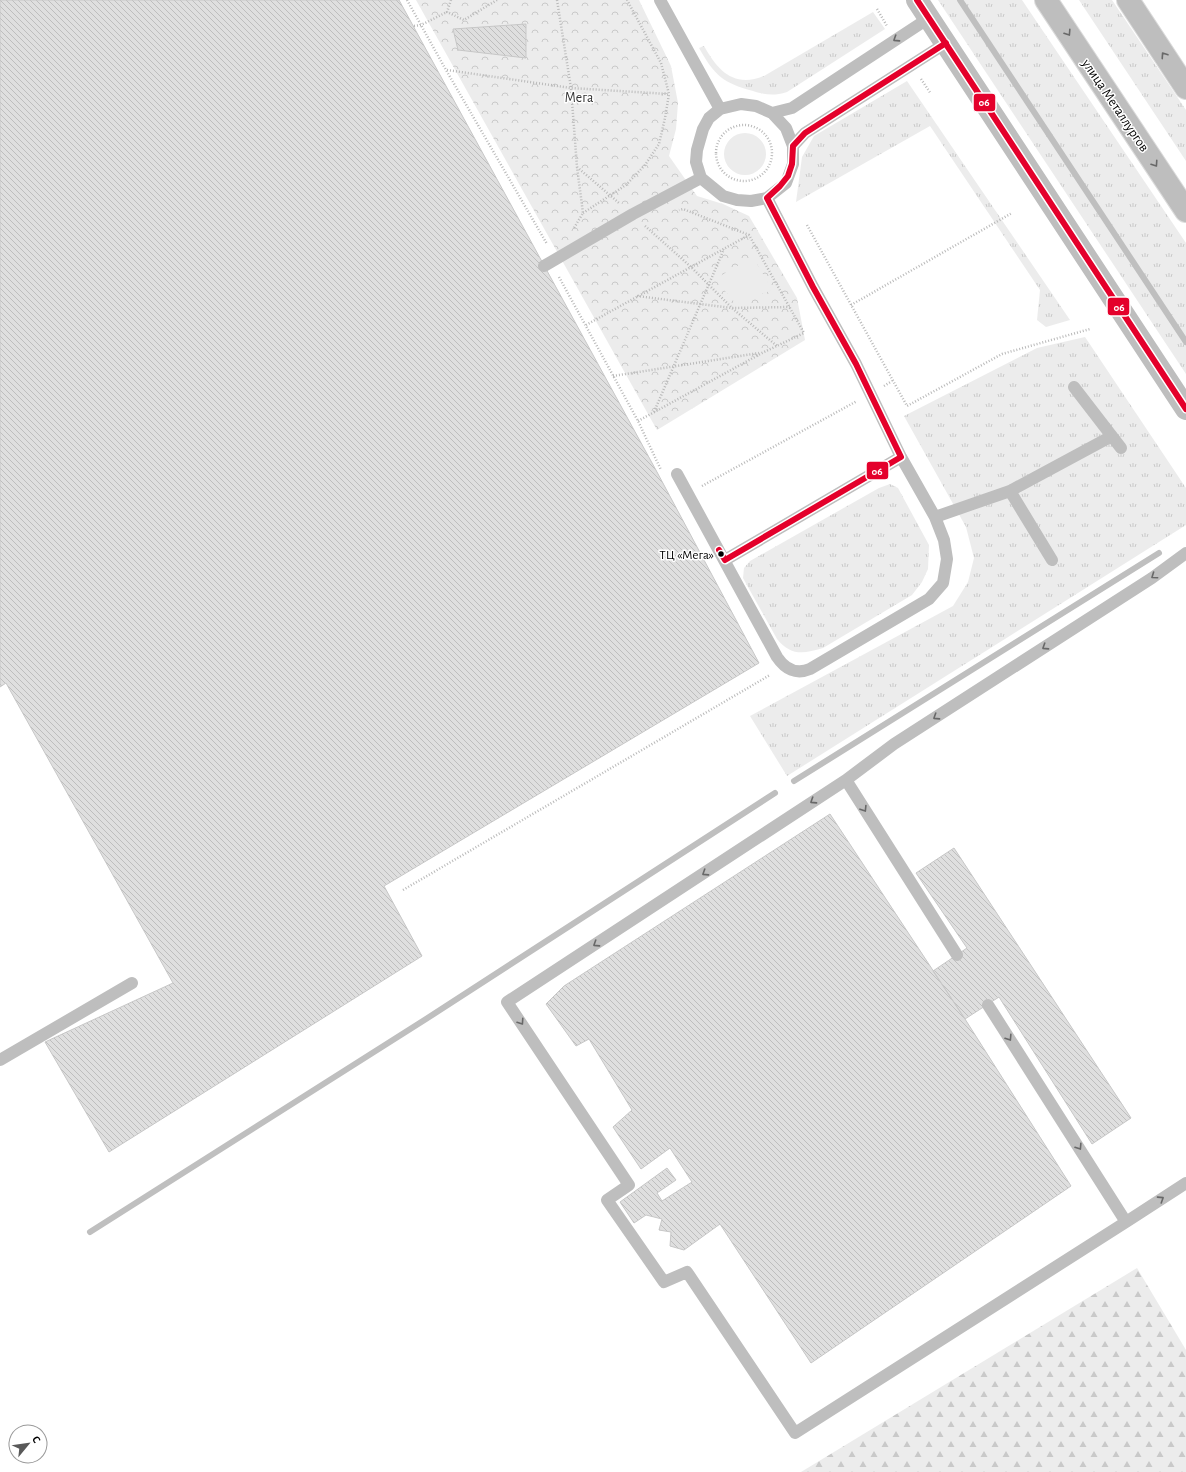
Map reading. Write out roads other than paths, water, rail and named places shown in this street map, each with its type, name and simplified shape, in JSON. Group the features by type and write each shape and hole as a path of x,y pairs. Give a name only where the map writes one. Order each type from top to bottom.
{"street":[{"path":"918,0 1186,409"},
{"name":"улица Металлургов","path":"1046,0 1186,211"},
{"path":"1128,0 1186,88"}],"lane":[{"path":"660,0 720,109"},
{"path":"772,113 792,108 929,18"},
{"path":"793,146 805,133 946,43"},
{"path":"741,104 756,106 772,113 786,128 793,146 793,164 786,183 767,198 751,201 737,200 723,196 701,178 696,162 697,150 703,130 709,118 720,109 741,104"},
{"path":"544,266 633,214 701,178"},
{"path":"677,474 780,662 794,671 805,671 929,599 943,583 947,559 944,540 935,517 901,457 871,393 767,198"},
{"path":"1074,388 1121,448"},
{"path":"935,517 1010,491 1112,436"},
{"path":"725,560 901,457"},
{"path":"1010,491 1052,560"},
{"path":"1186,554 1152,578 894,744 846,780 507,1002 629,1185 608,1200 664,1282 687,1272 794,1433 1186,1183"},
{"path":"846,780 957,955"},
{"path":"0,1060 132,983"},
{"path":"988,1005 1126,1222"}],"waterway":[{"path":"960,0 1186,342"},
{"path":"794,781 1159,553"},
{"path":"90,1232 426,1019 775,793"}],"place":[{"name":"ТЦ «Мега»","path":"721,554"}],"park label":[{"name":"Мега","path":"579,97"}]}
